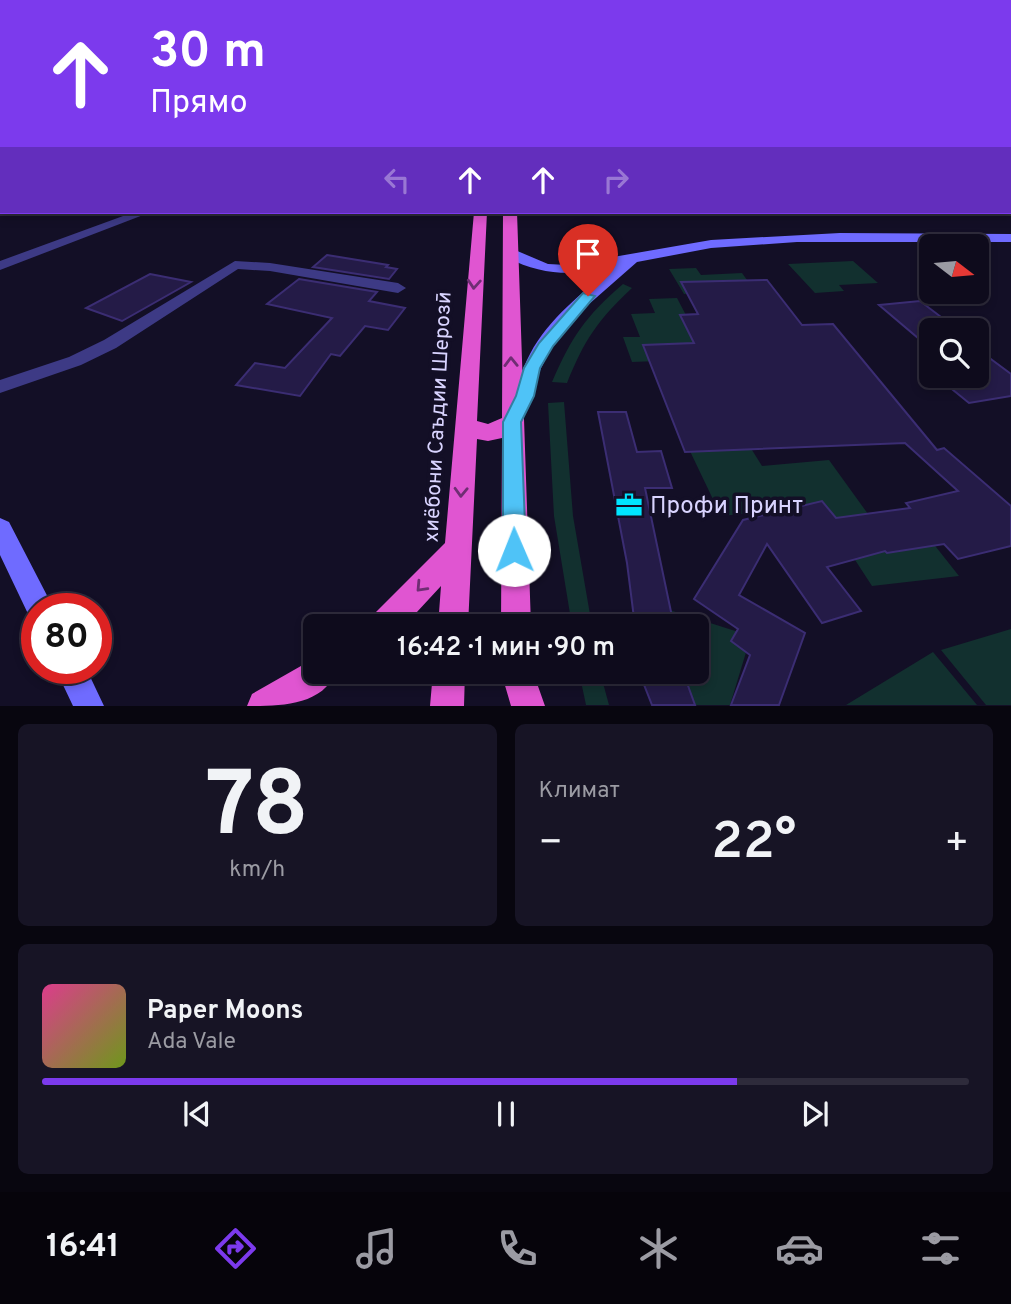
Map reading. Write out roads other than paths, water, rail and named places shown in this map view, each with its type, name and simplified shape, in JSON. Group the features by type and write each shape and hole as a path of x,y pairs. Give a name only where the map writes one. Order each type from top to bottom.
{"highway":[{"name":"хиёбони Саъдии Шерозӣ","path":"454,614 464,423 480,214"},
{"path":"510,214 516,614"},
{"path":"464,423 472,430 496,433 512,422"},
{"path":"395,614 459,547"},
{"path":"264,705 303,682"},
{"path":"447,705 448,684"},
{"path":"517,684 517,705"},
{"path":"521,684 528,705"}],"main road":[{"path":"510,253 538,268 559,270 631,260 668,251 769,240 1011,237"},
{"path":"512,422 525,396 532,368 546,343 566,317 631,260"},
{"path":"0,528 32,593"},
{"path":"78,684 89,705"}],"street":[{"path":"0,266 140,214"},
{"path":"0,387 75,361 110,344 235,265 271,267 398,288"}],"water":[{"path":"890,214 1011,214 1011,215"}],"place":[{"name":"Профи Принт","path":"629,505"}]}
